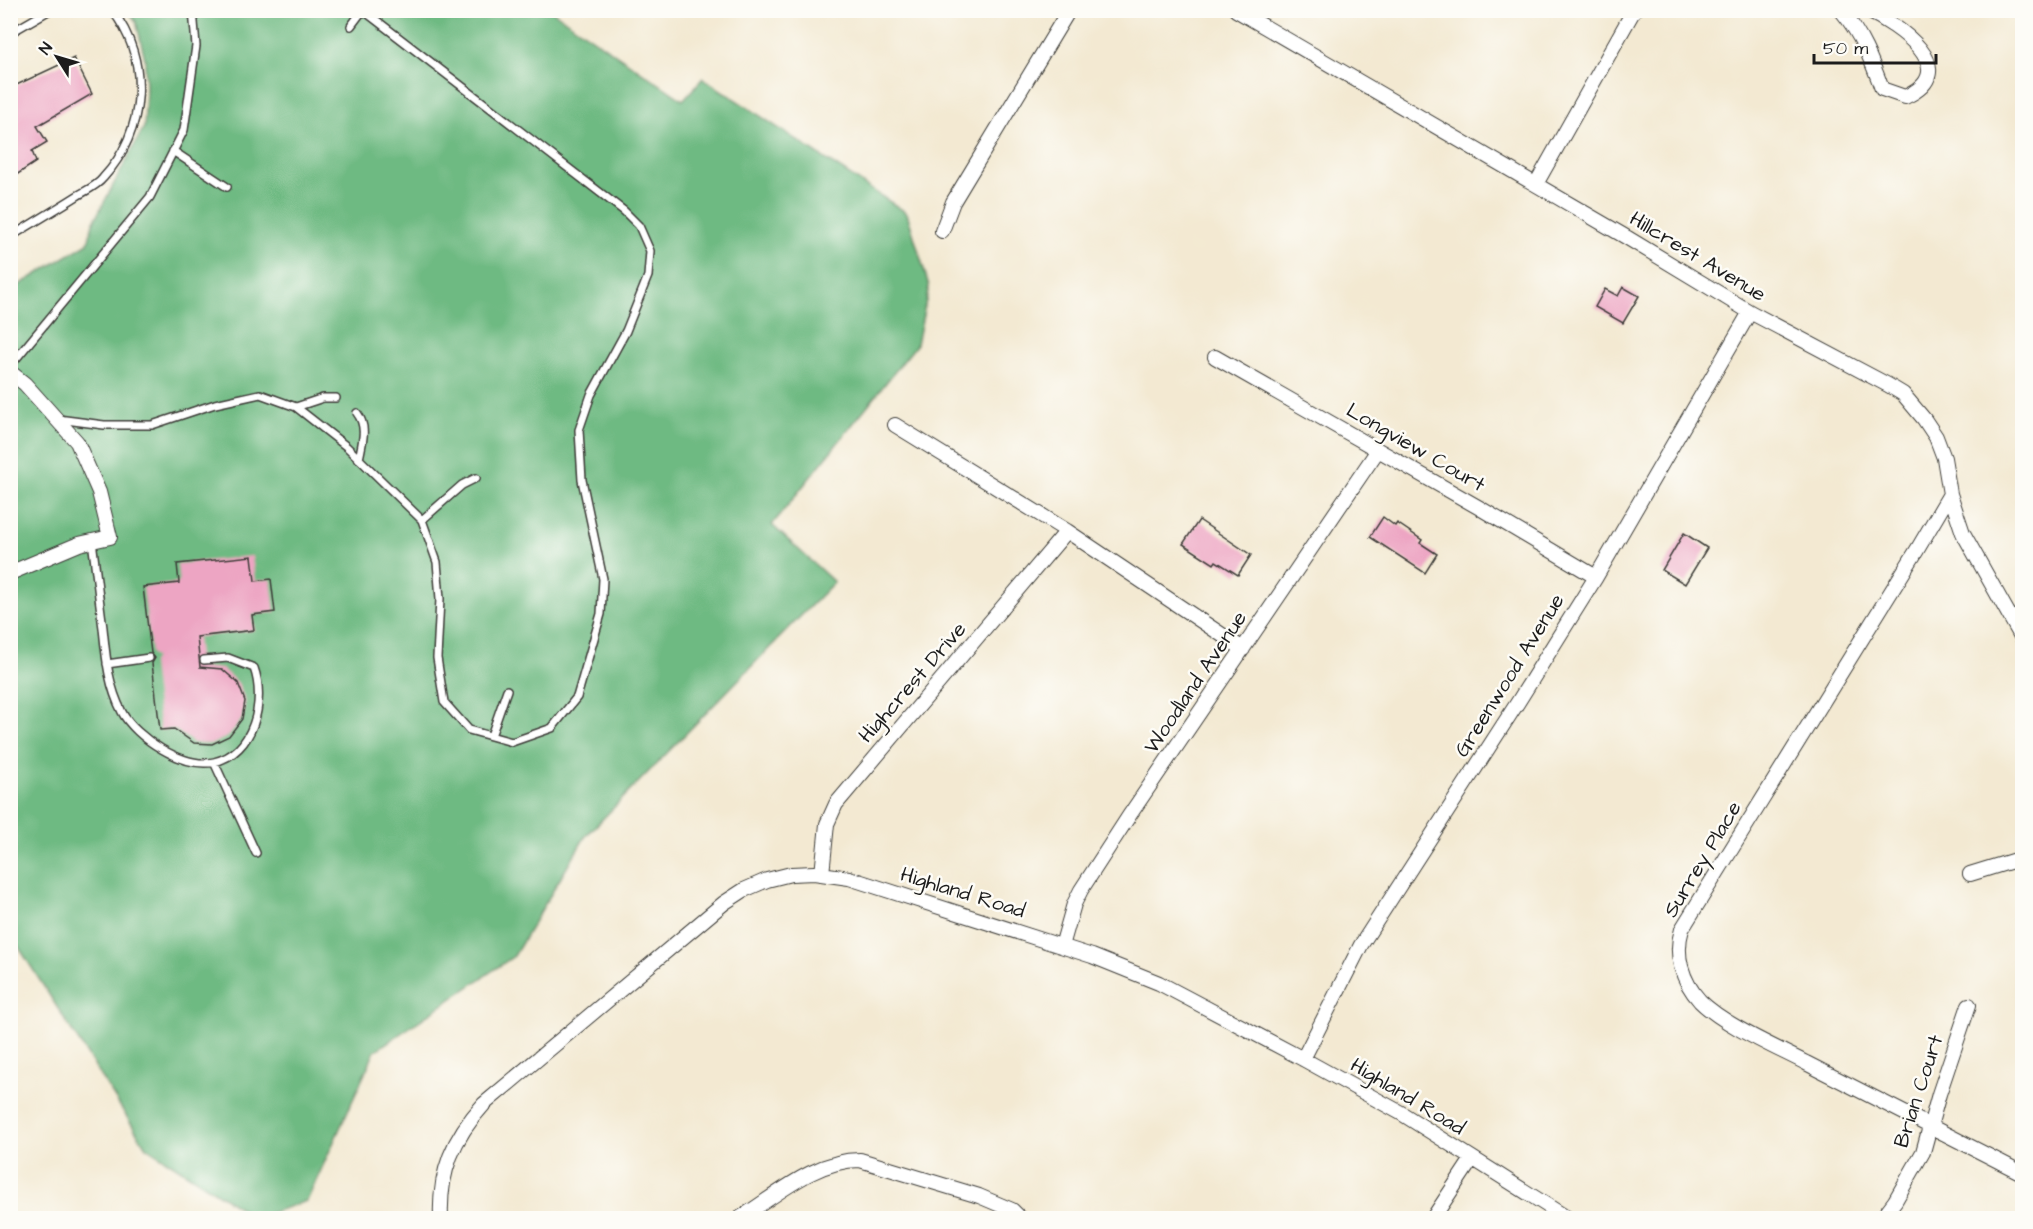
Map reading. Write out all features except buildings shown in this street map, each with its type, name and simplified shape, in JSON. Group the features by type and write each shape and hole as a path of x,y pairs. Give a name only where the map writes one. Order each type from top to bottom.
{"street":[{"path":"942,231 953,202 1069,10"},
{"name":"Hillcrest Avenue","path":"1236,10 1536,184 1750,312 1903,394 1936,437 1944,458 1950,494 1963,533 2022,638"},
{"path":"1536,184 1634,10"},
{"path":"1841,10 1853,24 1871,58 1882,89 1905,97 1915,92 1928,79 1930,66 1924,52 1906,36 1877,15 1866,10"},
{"name":"Greenwood Avenue","path":"1303,1059 1360,945 1518,702 1596,577 1750,312"},
{"name":"Longview Court","path":"1215,357 1596,577"},
{"path":"10,372 25,384 77,442 99,492 110,537 79,544 10,573"},
{"path":"895,425 1067,531 1243,649"},
{"name":"Woodland Avenue","path":"1062,946 1074,904 1081,890 1378,450"},
{"name":"Surrey Place","path":"1950,494 1682,929 1678,953 1681,969 1688,985 1698,999 1712,1011 1765,1042 2022,1173"},
{"name":"Highcrest Drive","path":"822,874 827,824 836,804 1067,531"},
{"path":"1970,874 2022,858"},
{"name":"Highland Road","path":"441,1218 442,1190 447,1164 456,1141 468,1121 484,1104 724,903 766,880 791,874 822,874 849,878 1062,946 1159,983 1401,1113 1567,1218"},
{"name":"Brian Court","path":"1882,1218 1895,1201 1923,1152 1939,1094 1969,1005"},
{"path":"1433,1218 1472,1159"},
{"path":"740,1218 818,1168 833,1162 860,1160 979,1196 1012,1210 1020,1218"}],"lane":[{"path":"10,33 50,10"},
{"path":"10,237 102,180 121,155 133,131 138,104 136,57 122,23 112,10"},
{"path":"10,366 150,197 184,129 196,46 193,10"},
{"path":"56,419 104,424 152,424 215,404 260,394 296,407 359,459 422,520 437,562 440,599 437,658 444,702 469,730 512,742 552,728 577,697 601,614 603,579 582,480 579,430 591,395 626,331 648,276 650,251 639,226 624,211 363,10 351,26"},
{"path":"173,151 227,187"},
{"path":"296,407 323,398 336,398"},
{"path":"357,413 362,419 364,433 359,459"},
{"path":"422,520 462,485 476,478"},
{"path":"92,541 110,684 122,713 136,731 164,750 192,762 214,762 232,753 247,738 258,708 259,682 254,668 228,658 204,660"},
{"path":"107,664 149,658"},
{"path":"491,736 507,690"},
{"path":"214,762 256,853"}],"green space":[{"path":"127,11 552,11 683,100 703,78 907,213 929,286 917,344 772,525 834,582 585,837 514,956 375,1051 307,1201 255,1218 146,1147 11,935 11,290 88,243 93,223 144,127 145,59 136,21"}]}
